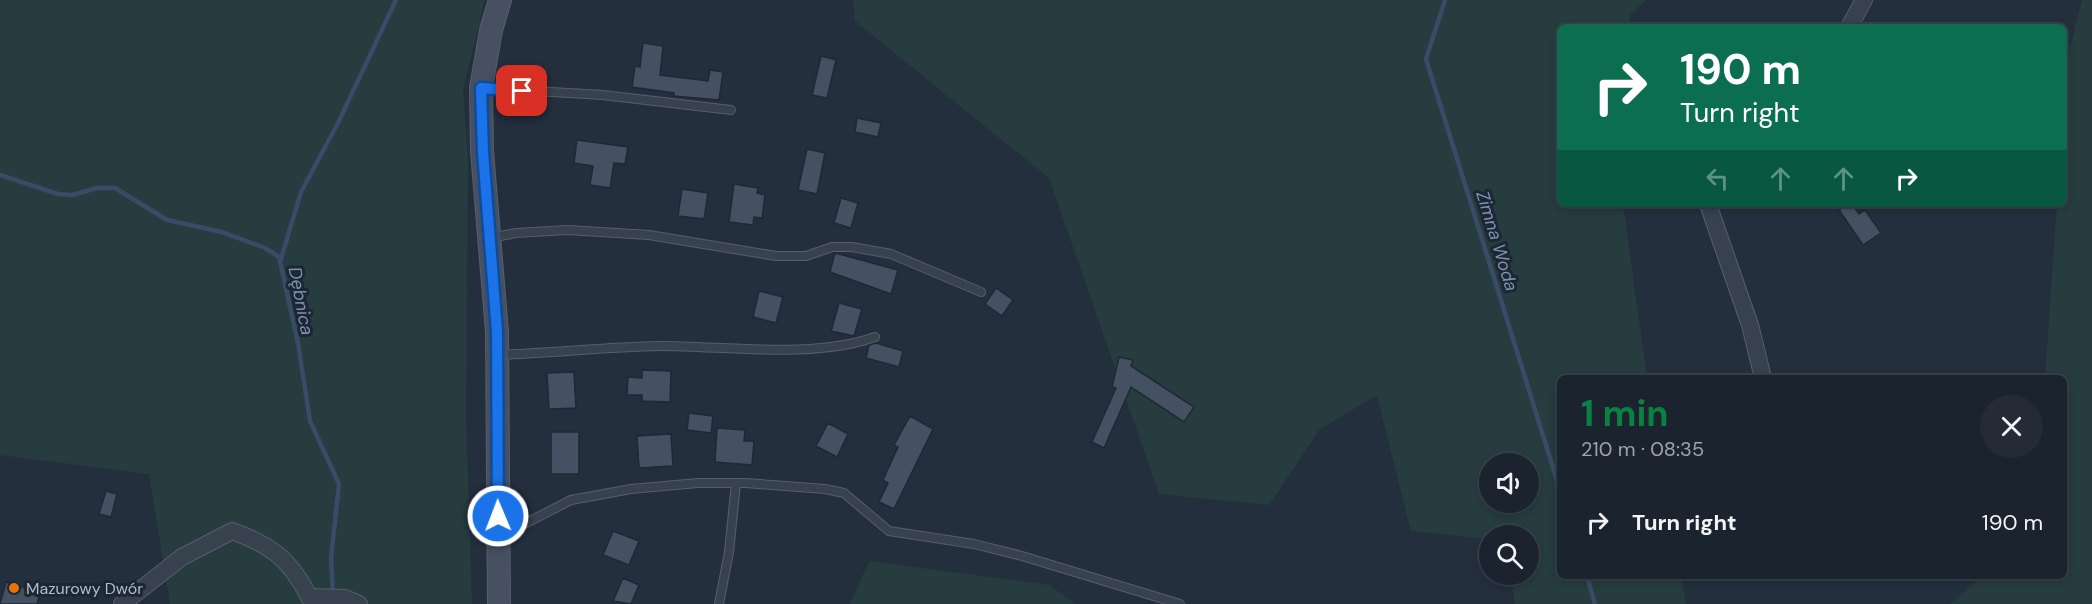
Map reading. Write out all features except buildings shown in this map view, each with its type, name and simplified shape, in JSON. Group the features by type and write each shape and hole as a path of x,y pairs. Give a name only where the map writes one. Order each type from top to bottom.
{"street":[{"path":"500,0 491,30 481,88 497,355 500,604"},
{"path":"1851,24 1864,0"},
{"path":"1709,207 1750,325 1762,375"},
{"path":"122,604 182,557 232,531 262,541 276,552 296,572 309,597 345,598 359,604"}],"lane":[{"path":"481,88 603,95 731,110"},
{"path":"489,238 516,233 568,230 649,235 776,256 806,256 832,247 852,247 891,254 981,292"},
{"path":"497,355 659,346 789,348 851,346 875,337"},
{"path":"719,604 729,552 736,483"},
{"path":"498,538 526,521 571,500 631,489 736,483 825,489 844,493 889,531 974,544 1022,556 1180,604"}],"green space":[{"path":"0,0 485,0 463,89 468,157 466,417 472,604 170,604 149,474 0,455"},
{"path":"853,0 1646,0 1630,15 1629,24 1557,24 1557,207 1623,207 1647,375 1557,375 1557,579 1682,579 1686,604 1515,604 1512,585 1539,585 1539,525 1479,525 1479,538 1411,531 1377,395 1319,430 1269,505 1159,494 1049,178 855,21"},
{"path":"2082,0 2092,0 2092,604 1950,604 1979,579 2067,579 2067,375 2045,375 2057,207 2067,207 2067,59"},
{"path":"869,561 1049,585 1076,604 850,604"}],"waterway":[{"path":"281,259 301,192 338,123 396,0"},
{"name":"Zimna Woda","path":"1445,0 1426,59 1557,480"},
{"name":"Dębnica","path":"0,175 58,194 72,195 97,188 115,188 167,220 222,232 265,248 279,257 298,343 310,421 339,484 331,558 333,595"},
{"name":"Zimna Woda","path":"1588,579 1595,604"}],"place":[{"name":"Mazurowy Dwór","path":"14,588"}],"route":[{"path":"498,516 497,332 483,152 481,88 522,91"}]}
